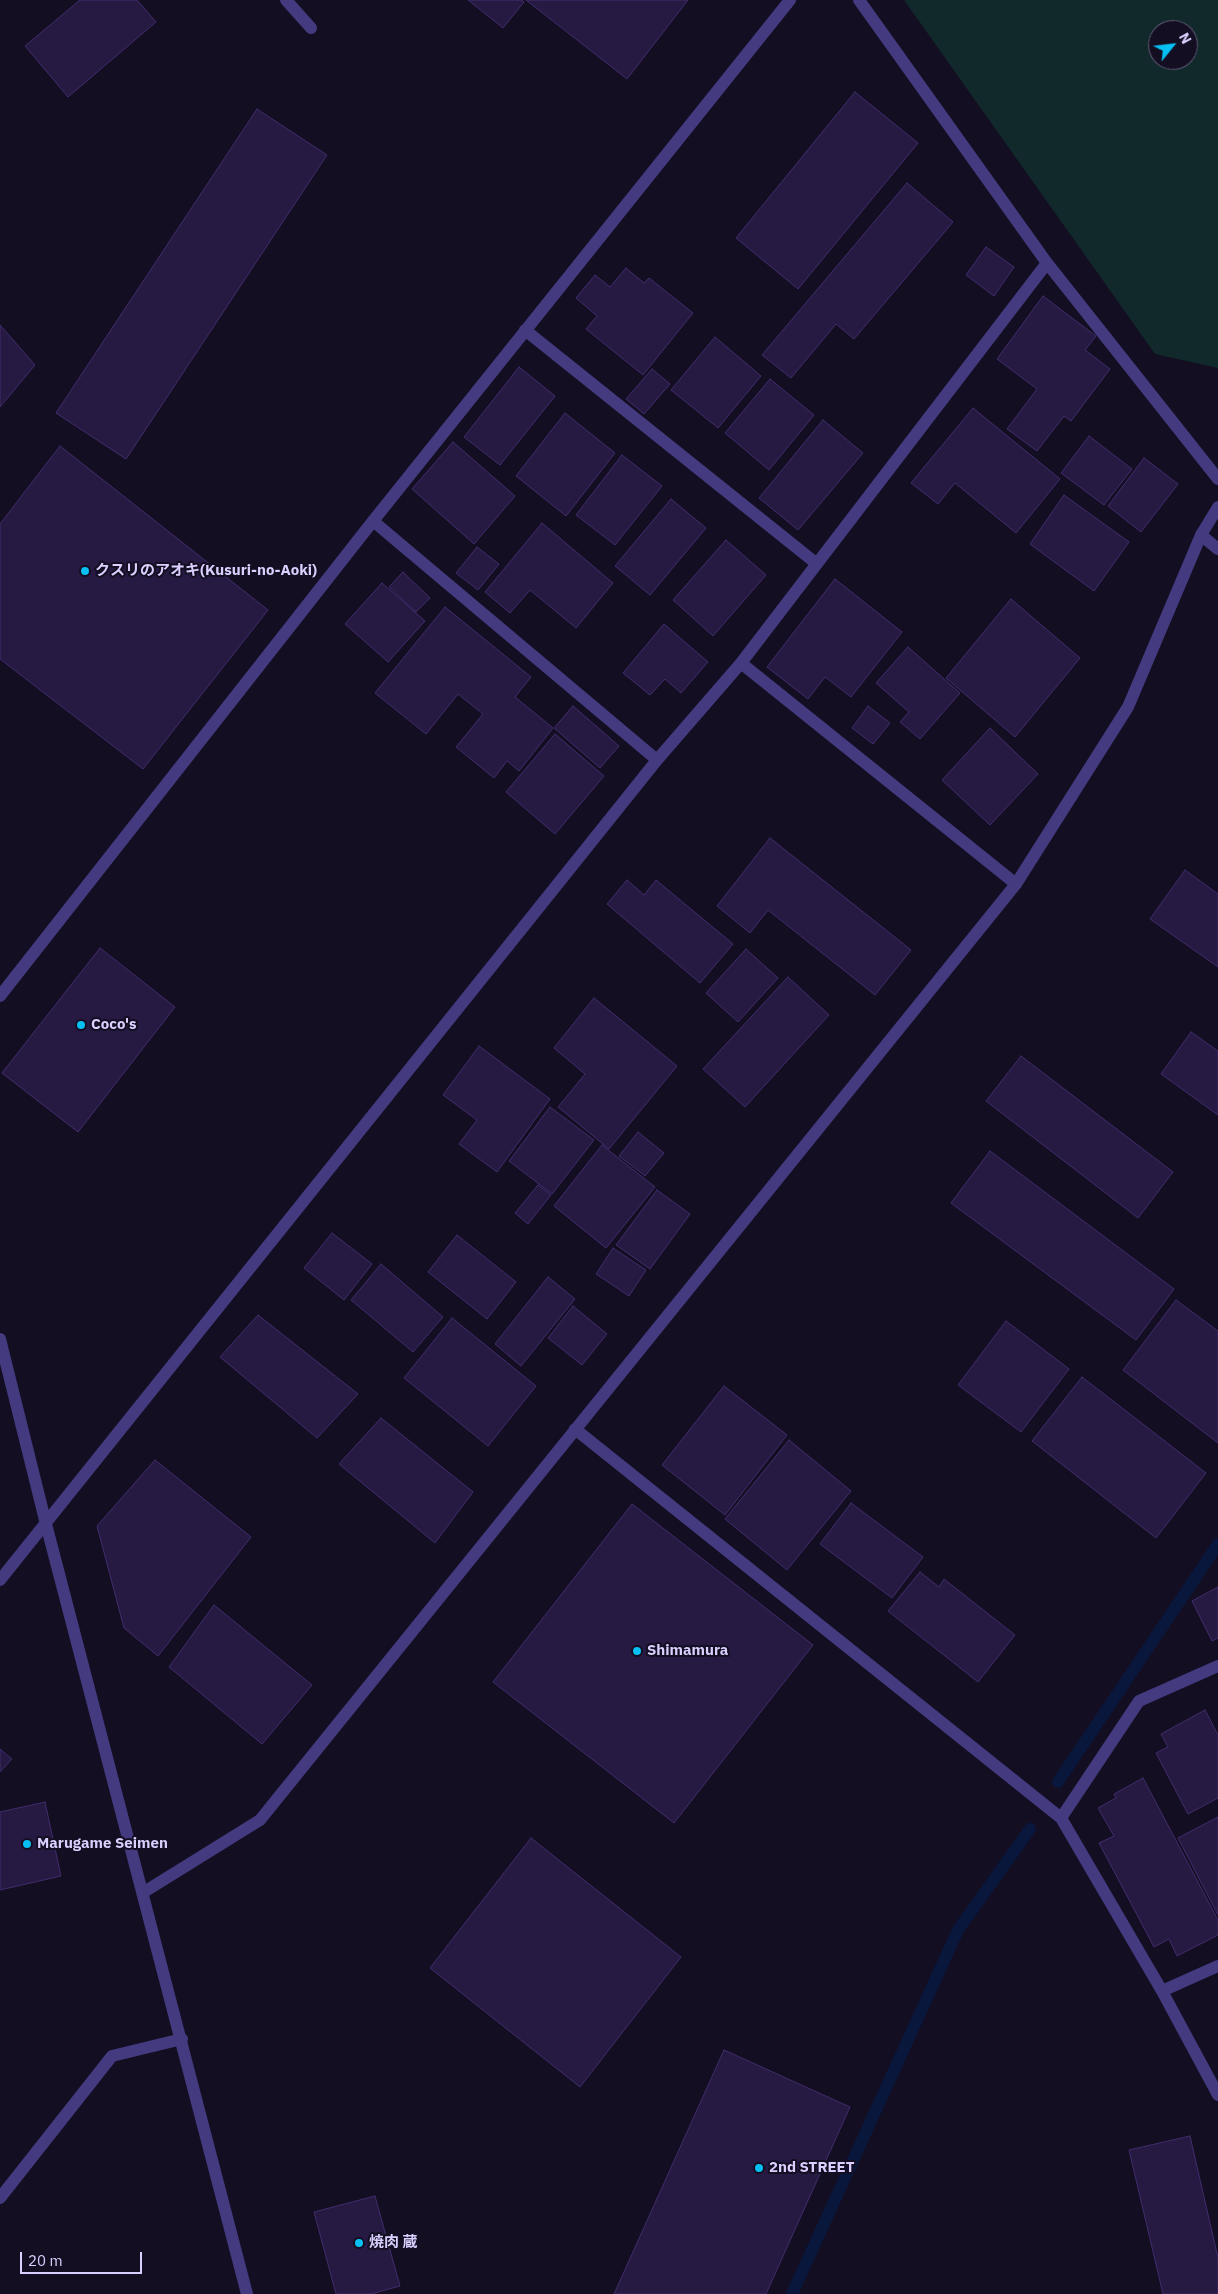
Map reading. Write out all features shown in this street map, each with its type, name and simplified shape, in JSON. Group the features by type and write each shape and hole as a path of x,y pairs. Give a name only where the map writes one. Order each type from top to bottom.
{"street":[{"path":"286,0 311,28"},
{"path":"0,996 372,521 790,0"},
{"path":"859,0 1047,263 1218,479"},
{"path":"0,1580 657,760 740,663 1047,263"},
{"path":"525,330 816,564"},
{"path":"144,1892 260,1820 1016,884 1128,707 1201,536 1218,507"},
{"path":"372,521 657,760"},
{"path":"1201,536 1218,549"},
{"path":"740,663 1016,884"},
{"path":"0,1339 46,1524 144,1892 247,2294"},
{"path":"574,1429 1061,1818 1162,1991 1218,2095"},
{"path":"1061,1818 1139,1701 1218,1666"},
{"path":"1162,1991 1218,1966"},
{"path":"0,2198 112,2056 182,2039"}],"green space":[{"path":"904,0 1218,0 1218,368 1155,354"}],"building":[{"path":"80,0 137,0 156,22 68,97 25,46"},
{"path":"468,0 522,0 524,2 503,28"},
{"path":"526,0 688,0 627,79"},
{"path":"855,92 918,143 798,289 736,238"},
{"path":"257,109 327,155 126,459 56,413"},
{"path":"907,183 953,222 854,339 836,324 791,378 762,355"},
{"path":"986,247 1014,267 994,296 966,275"},
{"path":"626,268 644,283 649,278 693,313 643,375 586,329 597,316 576,298 595,275 610,287"},
{"path":"1043,296 1096,336 1085,350 1110,369 1071,421 1064,416 1037,451 1007,429 1037,389 997,359"},
{"path":"0,325 35,365 0,407"},
{"path":"715,337 761,376 718,428 671,390"},
{"path":"519,367 555,396 500,465 464,437"},
{"path":"652,369 670,384 644,414 626,399"},
{"path":"770,379 814,415 769,470 725,433"},
{"path":"973,408 1060,479 1016,533 955,483 938,504 911,483"},
{"path":"565,413 615,453 566,516 516,476"},
{"path":"823,420 863,453 798,530 759,498"},
{"path":"1089,436 1132,469 1104,505 1061,473"},
{"path":"453,442 515,496 474,544 412,489"},
{"path":"60,446 268,610 143,769 0,659 0,524"},
{"path":"622,455 662,486 615,545 576,515"},
{"path":"1144,458 1178,484 1141,532 1108,506"},
{"path":"1064,495 1129,542 1094,591 1030,544"},
{"path":"671,499 706,528 650,595 615,566"},
{"path":"542,523 613,583 576,628 530,590 510,613 485,592"},
{"path":"726,540 766,575 713,636 673,600"},
{"path":"477,547 499,564 478,590 456,573"},
{"path":"403,572 430,598 416,612 389,587"},
{"path":"835,579 902,632 851,697 825,677 808,699 767,667"},
{"path":"382,583 425,621 388,662 345,624"},
{"path":"1011,599 1080,658 1015,737 946,678"},
{"path":"445,607 531,677 515,697 553,728 519,771 507,761 494,778 456,747 483,714 458,694 426,734 375,693"},
{"path":"664,624 708,662 681,693 665,679 650,695 623,673"},
{"path":"908,647 960,693 920,739 900,722 909,712 876,683"},
{"path":"573,706 619,746 600,768 554,728"},
{"path":"868,706 890,723 873,744 852,728"},
{"path":"990,728 1038,774 990,825 942,780"},
{"path":"555,734 604,776 555,834 506,792"},
{"path":"770,838 911,950 875,995 768,910 750,933 717,906"},
{"path":"1185,870 1218,894 1218,967 1150,919"},
{"path":"627,880 644,895 656,880 733,944 700,983 607,904"},
{"path":"100,948 175,1007 78,1132 2,1073"},
{"path":"746,949 778,978 738,1022 706,993"},
{"path":"788,977 829,1015 745,1107 703,1069"},
{"path":"594,998 677,1066 609,1149 558,1107 585,1074 554,1048"},
{"path":"1191,1032 1218,1051 1218,1115 1161,1074"},
{"path":"479,1046 550,1099 497,1172 459,1144 477,1120 443,1095"},
{"path":"1021,1056 1173,1172 1138,1218 986,1101"},
{"path":"550,1107 594,1140 552,1194 509,1161"},
{"path":"638,1132 664,1153 645,1176 619,1156"},
{"path":"602,1145 655,1187 606,1248 554,1206"},
{"path":"990,1151 1174,1289 1136,1340 951,1203"},
{"path":"538,1185 551,1195 528,1224 515,1213"},
{"path":"657,1190 690,1214 650,1269 616,1245"},
{"path":"332,1233 372,1264 344,1300 304,1268"},
{"path":"457,1235 516,1282 487,1319 428,1272"},
{"path":"613,1248 646,1270 629,1296 596,1274"},
{"path":"381,1264 443,1317 413,1352 351,1300"},
{"path":"548,1277 575,1299 521,1366 495,1344"},
{"path":"1176,1300 1218,1331 1218,1443 1123,1370"},
{"path":"573,1306 607,1334 582,1365 548,1338"},
{"path":"258,1315 358,1394 317,1438 220,1357"},
{"path":"452,1318 536,1386 488,1446 404,1378"},
{"path":"1006,1321 1069,1369 1021,1432 958,1385"},
{"path":"1082,1377 1206,1473 1156,1538 1032,1441"},
{"path":"724,1386 787,1435 725,1515 662,1465"},
{"path":"381,1418 473,1492 435,1543 339,1464"},
{"path":"789,1440 851,1491 787,1570 725,1519"},
{"path":"155,1460 251,1537 158,1656 124,1628 97,1526"},
{"path":"851,1503 923,1557 892,1598 820,1544"},
{"path":"632,1504 813,1645 674,1823 493,1682"},
{"path":"920,1572 939,1587 944,1579 1015,1635 978,1682 888,1611"},
{"path":"1218,1587 1218,1638 1212,1641 1192,1601"},
{"path":"214,1605 312,1685 262,1744 169,1667"},
{"path":"1205,1710 1218,1735 1218,1798 1188,1814 1156,1753 1168,1747 1161,1734"},
{"path":"0,1749 12,1759 0,1772"},
{"path":"1143,1778 1218,1920 1218,1935 1177,1956 1169,1939 1154,1947 1099,1843 1114,1836 1098,1808 1116,1798 1114,1794"},
{"name":"Marugame Seimen","path":"45,1802 61,1876 0,1890 0,1812"},
{"path":"1218,1817 1218,1915 1178,1838"},
{"path":"531,1838 681,1957 580,2087 430,1968"},
{"path":"724,2050 850,2107 766,2294 614,2294"},
{"path":"1190,2136 1218,2258 1218,2294 1163,2294 1129,2150"},
{"path":"375,2196 400,2286 371,2294 336,2294 314,2212"}],"waterway":[{"path":"1058,1782 1218,1544"},
{"path":"792,2294 958,1930 1030,1829"}],"place":[{"name":"クスリのアオキ(Kusuri-no-Aoki)","path":"85,571"},
{"name":"Coco's","path":"81,1025"},
{"name":"Shimamura","path":"637,1651"},
{"name":"Marugame Seimen","path":"27,1844"},
{"name":"2nd STREET","path":"759,2168"},
{"name":"焼肉 蔵","path":"359,2243"}]}
